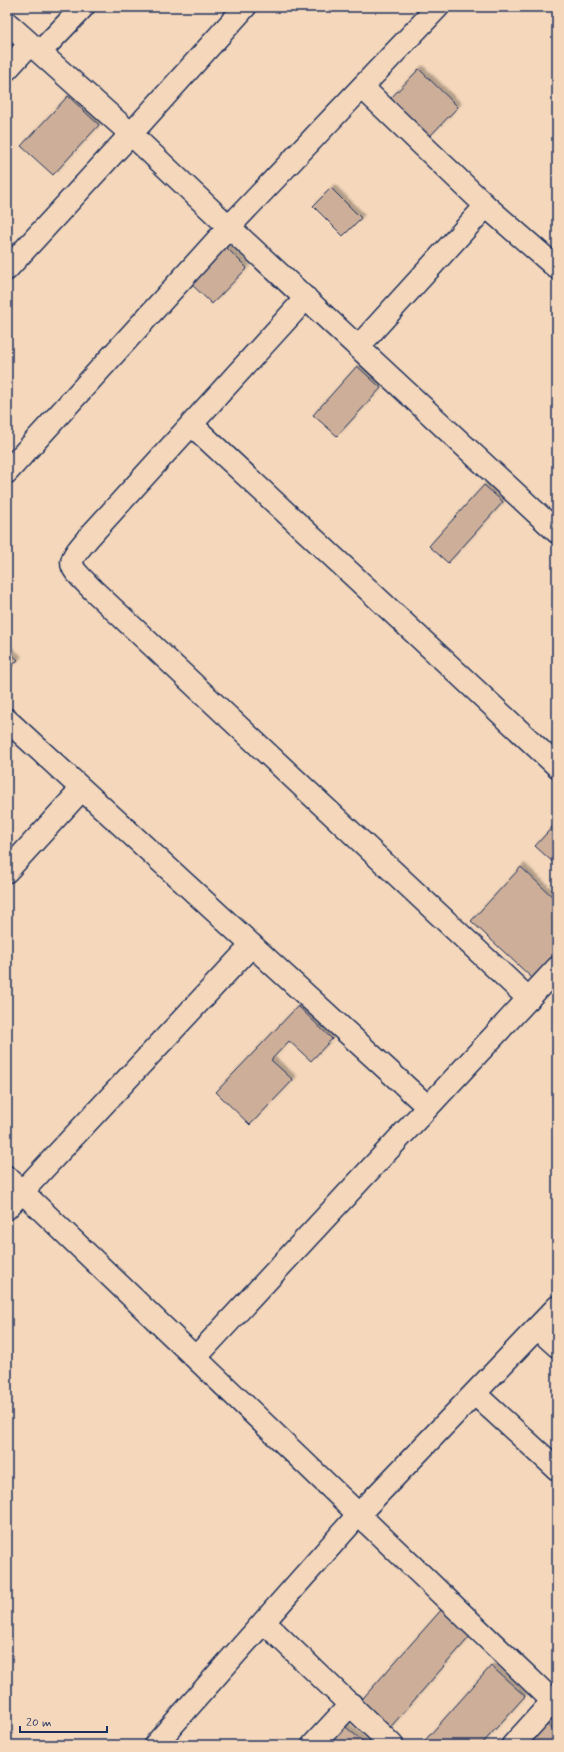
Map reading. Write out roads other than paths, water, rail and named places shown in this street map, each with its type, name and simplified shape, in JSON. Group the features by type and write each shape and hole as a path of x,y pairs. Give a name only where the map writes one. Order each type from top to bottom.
{"street":[{"path":"7,69 35,48 83,7"},
{"path":"7,269 245,7"},
{"path":"7,472 229,227 438,7"},
{"path":"7,23 131,134 557,532"},
{"path":"362,87 486,206 557,268"},
{"path":"358,347 486,206"},
{"path":"306,298 76,552 71,562 74,570 98,594 529,999"},
{"path":"192,425 557,766"},
{"path":"7,720 428,1107"},
{"path":"7,871 82,789"},
{"path":"7,1208 252,945"},
{"path":"196,1357 557,968"},
{"path":"7,1177 555,1703 513,1745"},
{"path":"155,1745 358,1515 557,1307"},
{"path":"537,1328 557,1346"},
{"path":"475,1394 557,1469"},
{"path":"264,1622 392,1745"},
{"path":"313,1745 351,1704"}]}
